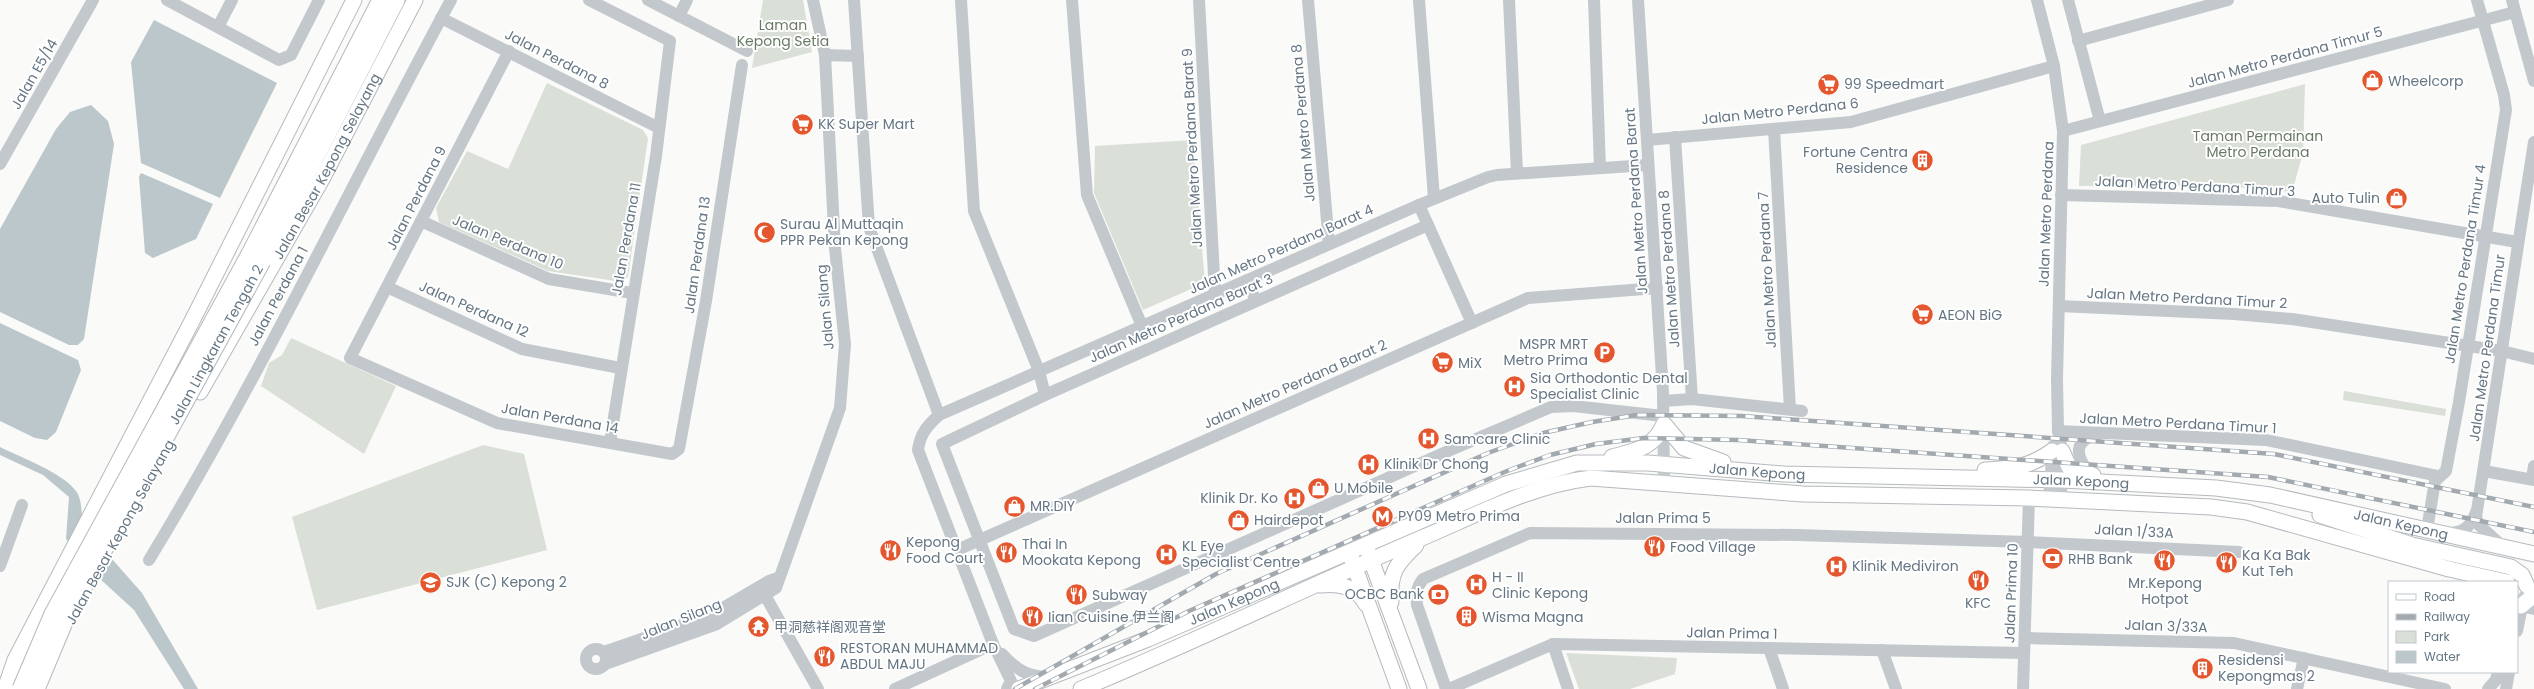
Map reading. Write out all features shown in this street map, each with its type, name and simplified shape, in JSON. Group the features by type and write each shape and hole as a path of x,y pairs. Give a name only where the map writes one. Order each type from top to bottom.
{"highway":[{"name":"Jalan Lingkaran Tengah 2","path":"36,689 64,622 262,261 357,61 380,0"},
{"name":"Jalan Lingkaran Tengah 2","path":"21,689 53,614 357,61 396,0"}],"main road":[{"path":"5,689 15,660 91,515 354,0"},
{"name":"Jalan Besar Kepong Selayang","path":"39,689 89,584 322,179 415,0"},
{"path":"175,351 169,380 174,391 188,395 196,391 208,378"},
{"path":"1596,462 1646,448 1659,436 1664,420"},
{"path":"1664,420 1684,448 1706,458 1750,470"},
{"path":"1888,476 2025,466 2057,451 2069,467 2127,484"},
{"name":"Jalan Kepong","path":"1081,689 1206,636 1355,566 1368,552 1506,484 1577,463 1596,462 1664,464 1784,474 2056,480 2216,488 2270,495 2534,554"},
{"name":"Jalan Kepong","path":"1019,689 1148,638 1349,552 1368,552 1423,538 1532,492 1568,481 1592,478 1803,494 2028,498 2211,507 2246,512 2481,578 2501,581"},
{"path":"2270,495 2312,512 2384,537 2511,567 2526,583 2528,608"},
{"path":"1392,617 1390,588 1394,572 1399,561 1423,538"},
{"path":"1349,552 1399,689"},
{"path":"1368,552 1419,689"},
{"path":"1309,587 1331,584 1347,586 1363,599 1376,623"}],"street":[{"name":"Jalan E5/14","path":"0,164 93,0"},
{"path":"167,0 279,60 291,55 318,0"},
{"path":"218,27 232,0"},
{"name":"Jalan Perdana 1","path":"149,560 216,449 248,383 451,0"},
{"name":"Jalan Perdana 11","path":"589,0 670,40 659,128 620,368 610,442"},
{"path":"648,0 747,51"},
{"path":"679,16 687,0"},
{"name":"Jalan Silang","path":"604,658 711,615 763,592 769,581 778,578 840,408 845,344 835,248 825,55 813,0"},
{"path":"854,0 869,227 939,415 925,429 920,439 918,450 993,644 1011,681 1008,689"},
{"path":"961,0 974,211 1039,372 1045,395"},
{"path":"1072,0 1087,195 1142,326"},
{"name":"Jalan Metro Perdana Barat 9","path":"1199,0 1215,294"},
{"name":"Jalan Metro Perdana 8","path":"1308,0 1329,244"},
{"path":"1419,0 1434,198"},
{"path":"1509,0 1517,173"},
{"path":"1594,0 1600,168"},
{"name":"Jalan Metro Perdana Barat","path":"1638,0 1657,288 1664,420 1664,484"},
{"name":"Jalan Metro Perdana","path":"2037,0 2054,66 2062,105 2063,131 2058,431 2055,500"},
{"path":"2068,0 2100,121"},
{"path":"2078,41 2228,0"},
{"name":"Jalan Metro Perdana Timur 4","path":"2426,530 2435,482 2438,476 2446,471 2506,110 2504,94 2477,0"},
{"path":"2512,0 2534,81"},
{"name":"Jalan Metro Perdana Timur 5","path":"2063,131 2515,12"},
{"name":"Jalan Perdana 8","path":"441,18 659,128"},
{"name":"Jalan Perdana 9","path":"350,358 509,51"},
{"path":"825,55 858,56"},
{"name":"Jalan Perdana 13","path":"680,449 706,301 742,65"},
{"name":"Jalan Metro Perdana 6","path":"1647,140 1851,122 2054,66"},
{"name":"Jalan Metro Perdana 7","path":"1774,129 1790,409"},
{"name":"Jalan Metro Perdana 8","path":"1676,137 1692,399"},
{"name":"Jalan Metro Perdana Timur","path":"2503,547 2479,525 2476,517 2502,352 2517,242 2534,142"},
{"name":"Jalan Metro Perdana Barat 4","path":"939,415 1434,198 1488,177 1517,173 1648,165"},
{"name":"Jalan Metro Perdana Timur 3","path":"2061,195 2278,201 2517,242"},
{"path":"1419,205 1472,323"},
{"name":"Jalan Perdana 10","path":"421,221 549,279 632,293"},
{"name":"Jalan Metro Perdana Barat 3","path":"979,540 942,448 942,444 946,440 1428,225"},
{"path":"1247,280 1256,301"},
{"name":"Jalan Perdana 12","path":"387,287 522,349 620,368"},
{"name":"Jalan Metro Perdana Barat 2","path":"957,550 1528,298 1657,288"},
{"name":"Jalan Metro Perdana Timur 2","path":"2059,306 2241,314 2292,319 2502,352 2534,359"},
{"name":"Jalan Perdana 14","path":"350,358 496,423 672,454 680,449"},
{"path":"1663,401 1692,399 1802,411"},
{"path":"979,540 1014,629 1034,636 1455,448 1551,407 1573,406 1664,420"},
{"name":"Jalan Metro Perdana Timur 1","path":"2058,431 2266,440 2438,476"},
{"path":"2093,475 2080,460 2080,445 2086,438 2102,434"},
{"path":"2484,471 2533,479 2534,466"},
{"name":"Jalan Prima 10","path":"2023,689 2028,498"},
{"path":"0,566 22,506"},
{"path":"2442,534 2460,532 2466,529 2473,521 2477,507"},
{"name":"Jalan Prima 5","path":"1446,689 1417,605 1416,594 1418,585 1424,579 1530,533 1796,535 2028,542"},
{"name":"Jalan 1/33A","path":"2028,542 2163,547 2239,552"},
{"path":"763,592 818,689"},
{"path":"2518,629 2528,608"},
{"name":"Jalan 3/33A","path":"2024,638 2234,643 2304,658 2396,683 2444,689"},
{"path":"993,644 1020,670 1032,676 1048,677"},
{"path":"895,689 993,644"},
{"path":"1553,644 1568,689"},
{"name":"Jalan Prima 1","path":"1449,689 1553,644 2024,653"},
{"path":"1769,648 1782,689"},
{"path":"1882,650 1896,689"},
{"path":"2297,689 2304,658"},
{"path":"2488,689 2496,680 2498,673"},
{"path":"2506,689 2509,673"}],"green space":[{"name":"Laman Kepong Setia","path":"763,0 803,0 812,52 752,68"},
{"path":"547,83 643,130 648,138 628,277 622,282 548,271 439,222 436,208 467,151 508,169"},
{"name":"Taman Permainan Metro Perdana","path":"2305,84 2303,153 2292,192 2224,186 2079,186 2081,145"},
{"path":"1193,140 1205,283 1143,310 1094,193 1095,146"},
{"path":"291,338 396,386 364,454 261,386 269,363 282,355"},
{"path":"2344,391 2446,409 2445,416 2343,400"},
{"path":"483,445 524,454 547,550 317,610 292,517"},
{"path":"1566,653 1677,658 1675,674 1630,689 1579,689"}],"water":[{"path":"154,20 277,83 220,198 141,163 131,62"},
{"path":"91,105 108,121 114,144 84,339 78,345 69,345 0,312 0,229 56,129 70,112"},
{"path":"141,173 213,204 196,239 153,258 145,253 139,177"},
{"path":"0,323 78,360 81,370 56,432 47,440 35,438 0,421"},
{"path":"0,447 52,472 70,484 76,491 81,502 82,525 142,593 198,689 184,689 134,610 98,577 66,539 69,497 43,475 0,455"}],"railway":[{"path":"1015,689 1216,574 1488,453 1543,433 1592,422 1637,415 1742,416 2274,454 2534,507"},
{"path":"1035,689 1189,611 1507,471 1550,455 1596,444 1644,438 1738,440 2268,477 2534,532"}],"place":[{"name":"Wheelcorp","path":"2373,81"},
{"name":"99 Speedmart","path":"1828,84"},
{"name":"KK Super Mart","path":"802,124"},
{"name":"Fortune Centra Residence","path":"1923,160"},
{"name":"Auto Tulin","path":"2396,198"},
{"name":"Surau Al Muttaqin PPR Pekan Kepong","path":"765,232"},
{"name":"AEON BiG","path":"1922,315"},
{"name":"MSPR MRT Metro Prima","path":"1604,352"},
{"name":"MiX","path":"1443,363"},
{"name":"Sia Orthodontic Dental Specialist Clinic","path":"1514,386"},
{"name":"Samcare Clinic","path":"1429,439"},
{"name":"Klinik Dr Chong","path":"1369,464"},
{"name":"U Mobile","path":"1318,488"},
{"name":"Klinik Dr. Ko","path":"1294,498"},
{"name":"MR.DIY","path":"1014,506"},
{"name":"PY09 Metro Prima","path":"1382,516"},
{"name":"Hairdepot","path":"1239,520"},
{"name":"Food Village","path":"1654,547"},
{"name":"Kepong Food Court","path":"891,550"},
{"name":"Thai In Mookata Kepong","path":"1006,552"},
{"name":"KL Eye Specialist Centre","path":"1167,554"},
{"name":"RHB Bank","path":"2053,559"},
{"name":"Mr.Kepong Hotpot","path":"2165,561"},
{"name":"Ka Ka Bak Kut Teh","path":"2226,563"},
{"name":"Klinik Mediviron","path":"1837,566"},
{"name":"KFC","path":"1978,581"},
{"name":"SJK (C) Kepong 2","path":"431,582"},
{"name":"H - II Clinic Kepong","path":"1476,585"},
{"name":"OCBC Bank","path":"1439,594"},
{"name":"Subway","path":"1076,595"},
{"name":"Iian Cuisine 伊兰阁","path":"1033,617"},
{"name":"Wisma Magna","path":"1466,617"},
{"name":"甲洞慈祥阁观音堂","path":"758,627"},
{"name":"RESTORAN MUHAMMAD ABDUL MAJU","path":"824,656"},
{"name":"Residensi Kepongmas 2","path":"2202,668"}]}
